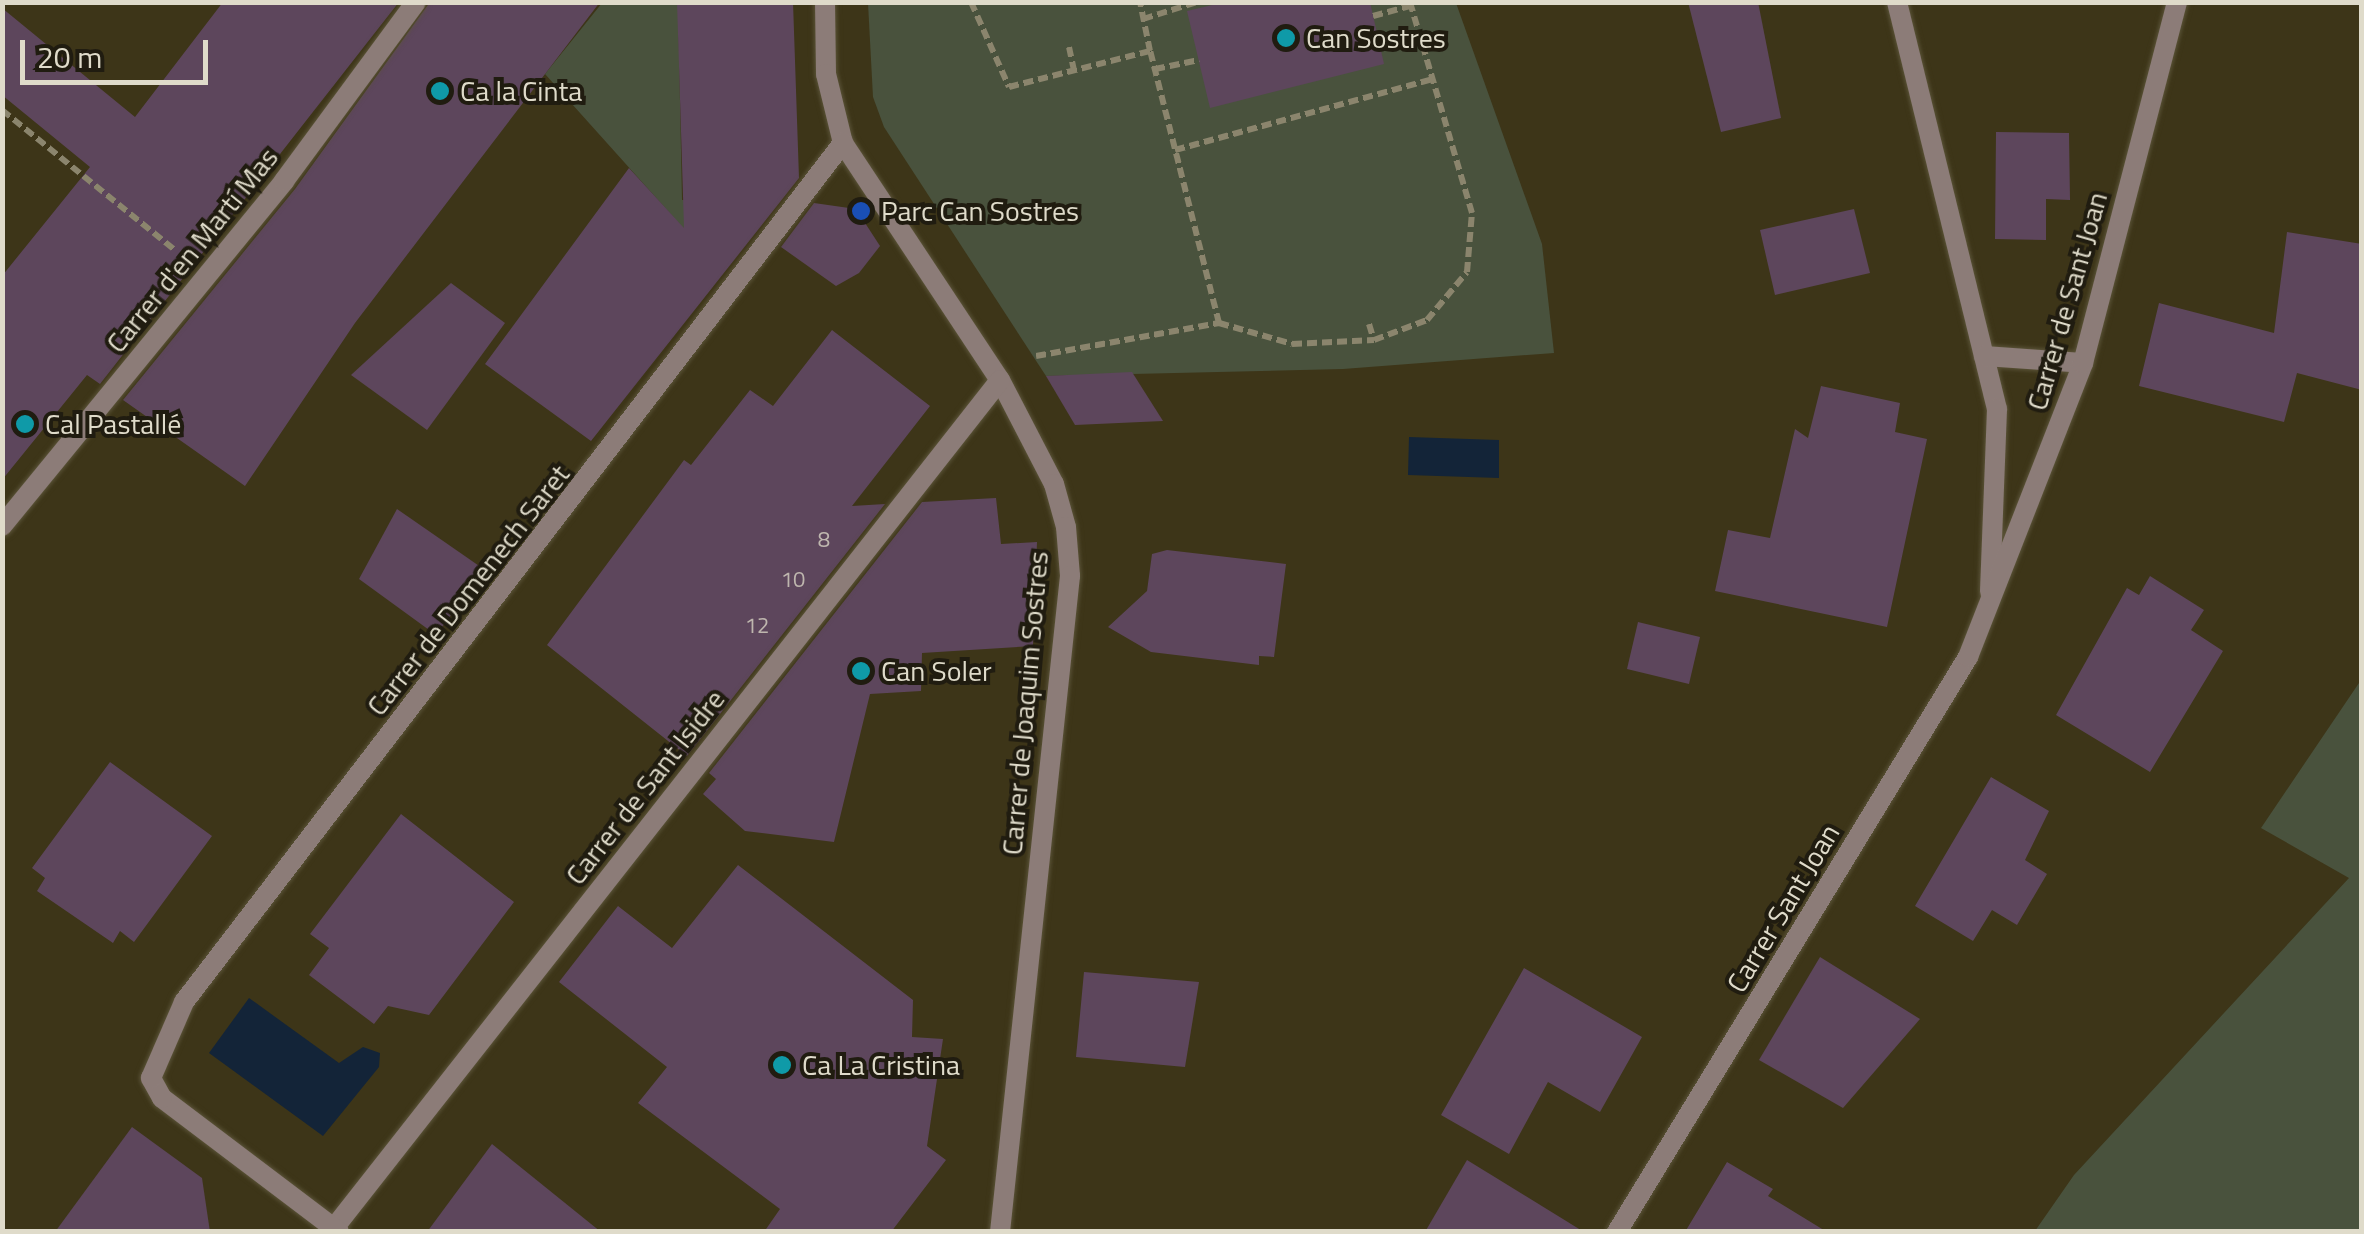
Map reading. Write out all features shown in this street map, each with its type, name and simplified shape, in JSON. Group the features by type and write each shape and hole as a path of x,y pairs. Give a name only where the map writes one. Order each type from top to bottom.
{"street":[{"name":"Carrer d'en Martí Mas","path":"2,526 206,276 416,2"},
{"name":"Carrer de Joaquim Sostres","path":"825,2 826,74 843,143 1000,380 1054,484 1070,576 1000,1232"},
{"path":"1896,2 1998,409 1989,609"},
{"name":"Carrer de Sant Joan","path":"1989,609 2083,363 2176,2"},
{"name":"Carrer de Domenech Saret","path":"336,1230 162,1098 151,1078 184,1002 843,143"},
{"path":"1984,356 2083,363"},
{"name":"Carrer de Sant Isidre","path":"336,1230 1000,380"},
{"name":"Carrer Sant Joan","path":"1617,1232 1968,657 1989,609"}],"path":[{"path":"971,2 1009,87 1150,51"},
{"path":"1140,2 1219,323"},
{"path":"1143,18 1197,2"},
{"path":"1058,350 1219,323 1292,344 1374,340 1427,320 1467,272 1472,212 1411,4 1373,16"},
{"path":"1070,47 1074,70"},
{"path":"1154,69 1199,60"},
{"path":"1175,150 1433,79"},
{"path":"2,110 206,276"},
{"path":"1369,324 1374,340"}],"green space":[{"path":"602,3 678,3 682,200 693,200 721,270 545,74"},
{"path":"868,3 1456,3 1542,244 1554,353 1343,369 1046,376 884,127 873,97"},
{"path":"2361,680 2361,1231 2035,1231 2074,1175 2349,878 2261,828"}],"water":[{"path":"1409,437 1499,440 1499,478 1408,475"},
{"path":"249,998 339,1063 363,1047 380,1053 379,1067 323,1136 209,1053"}],"building":[{"path":"223,2 399,2 100,384 87,375 2,480 2,276 90,167 2,95 2,8 135,117"},
{"path":"430,2 600,2 355,323 245,486 123,400 295,189"},
{"path":"677,2 793,2 799,178 591,441 485,364 629,168 684,228"},
{"name":"Can Sostres","path":"1225,2 1370,2 1384,64 1210,108 1187,11"},
{"path":"1688,2 1758,2 1781,118 1721,132"},
{"path":"1996,132 2069,133 2070,200 2046,199 2046,240 1995,239"},
{"path":"814,203 856,209 880,246 859,273 836,286 781,247"},
{"path":"1854,209 1870,273 1775,295 1760,230"},
{"path":"2287,232 2362,244 2362,390 2297,373 2284,422 2139,386 2159,303 2274,333"},
{"path":"451,283 505,323 427,430 351,375"},
{"path":"832,330 930,406 852,506 885,504 687,756 547,645 684,460 691,465 750,390 773,406"},
{"path":"1132,372 1163,421 1075,425 1046,376"},
{"path":"1821,386 1900,403 1895,432 1927,439 1887,627 1715,591 1728,530 1770,538 1795,429 1808,438"},
{"name":"Can Soler","path":"996,498 1001,544 1037,542 1033,646 922,653 921,691 870,694 834,842 745,831 703,794 716,779 709,773 922,502"},
{"path":"397,509 485,570 436,635 359,579"},
{"path":"1167,550 1286,564 1274,657 1259,656 1259,665 1151,652 1108,627 1147,591 1152,554"},
{"path":"2150,576 2204,610 2191,630 2223,651 2150,772 2056,715 2127,588 2139,595"},
{"path":"1638,622 1700,637 1689,684 1627,669"},
{"path":"110,762 212,836 134,942 120,931 113,943 37,891 45,878 32,868"},
{"path":"1991,777 2049,811 2025,860 2047,874 2017,925 1992,910 1973,941 1915,906"},
{"path":"401,814 514,902 429,1015 388,1006 374,1024 309,975 329,948 310,934"},
{"path":"738,865 913,1000 912,1037 943,1039 927,1146 946,1160 891,1232 764,1232 780,1209 638,1103 667,1067 559,982 618,906 672,948"},
{"path":"1820,957 1920,1019 1843,1108 1759,1060"},
{"path":"1524,968 1642,1037 1600,1112 1548,1082 1509,1154 1441,1115"},
{"path":"1084,972 1199,982 1185,1067 1076,1057"},
{"path":"132,1127 202,1178 210,1232 55,1232"},
{"path":"492,1144 601,1232 427,1232"},
{"path":"1467,1160 1584,1232 1425,1232"},
{"path":"1727,1162 1773,1189 1768,1196 1827,1232 1685,1232"}],"place":[{"name":"Can Sostres","path":"1286,38"},
{"name":"Ca la Cinta","path":"440,91"},
{"name":"Parc Can Sostres","path":"861,211"},
{"name":"Cal Pastallé","path":"25,424"},
{"name":"Can Soler","path":"861,671"},
{"name":"Ca La Cristina","path":"782,1065"}]}
